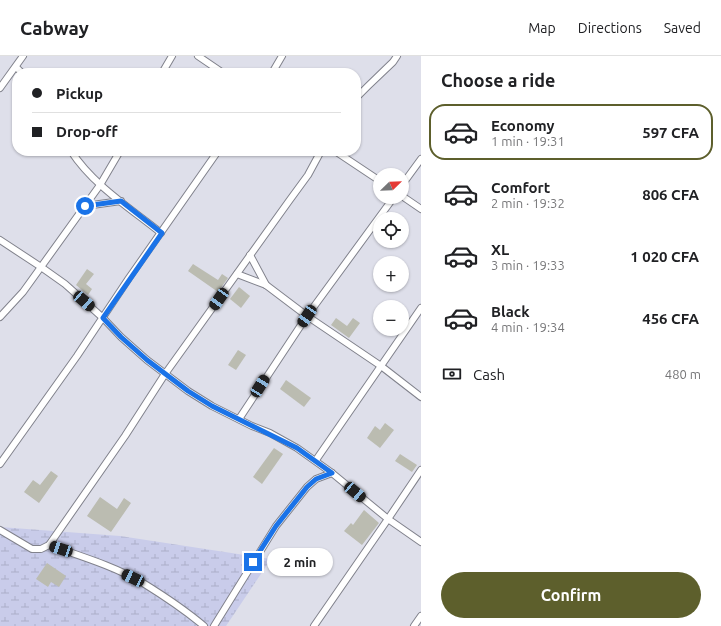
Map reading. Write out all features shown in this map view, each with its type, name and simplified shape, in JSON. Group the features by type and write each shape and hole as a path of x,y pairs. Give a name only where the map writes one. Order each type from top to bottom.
{"street":[{"path":"16,67 23,56"},
{"path":"165,68 172,56"},
{"path":"198,56 216,68"},
{"path":"275,68 282,56"},
{"path":"361,93 393,62 397,56"},
{"path":"0,88 12,72"},
{"path":"75,156 78,162 100,185 162,233"},
{"path":"0,316 23,292 100,185 117,156"},
{"path":"0,464 215,156"},
{"path":"0,530 32,549 41,549 48,545 125,436 165,374 304,180 318,156"},
{"path":"342,156 373,176"},
{"path":"409,175 421,158"},
{"path":"85,206 121,201"},
{"path":"409,201 421,209"},
{"path":"239,419 307,316 389,204"},
{"path":"0,240 65,284 103,318 121,337 188,391 212,406 297,448 316,460 388,520 421,542"},
{"path":"250,255 266,285"},
{"path":"236,274 266,285 307,316 381,366 421,397"},
{"path":"316,460 421,308"},
{"path":"314,626 421,470"},
{"path":"214,626 276,526 307,487 316,479 332,473"},
{"path":"48,545 112,568 143,583 194,617 204,626"},
{"path":"414,626 421,616"}],"green space":[{"path":"0,527 120,536 271,559 226,626 0,626"}],"building":[{"path":"193,264 218,280 222,274 228,278 218,292 188,271"},
{"path":"87,269 94,274 86,284 92,289 88,295 76,285"},
{"path":"239,287 250,296 241,308 230,299"},
{"path":"336,318 347,326 353,318 360,323 349,338 331,325"},
{"path":"238,350 246,355 236,370 228,365"},
{"path":"286,380 311,398 304,407 280,389"},
{"path":"385,423 394,430 380,448 367,438 375,426 380,430"},
{"path":"274,448 283,454 262,484 253,477"},
{"path":"400,454 417,465 412,472 395,461"},
{"path":"51,471 58,476 39,503 24,492 33,480 40,485"},
{"path":"100,497 117,509 124,498 131,503 111,532 87,516"},
{"path":"364,510 379,523 362,545 344,531 351,523 353,525"},
{"path":"47,563 66,576 59,587 51,582 48,587 36,579"}],"route":[{"path":"85,206 121,201 162,233 129,278 103,318 121,337 147,360 188,391 212,406 252,426 270,433 297,448 316,460 332,473 316,479 307,487 276,526 253,562"}]}
